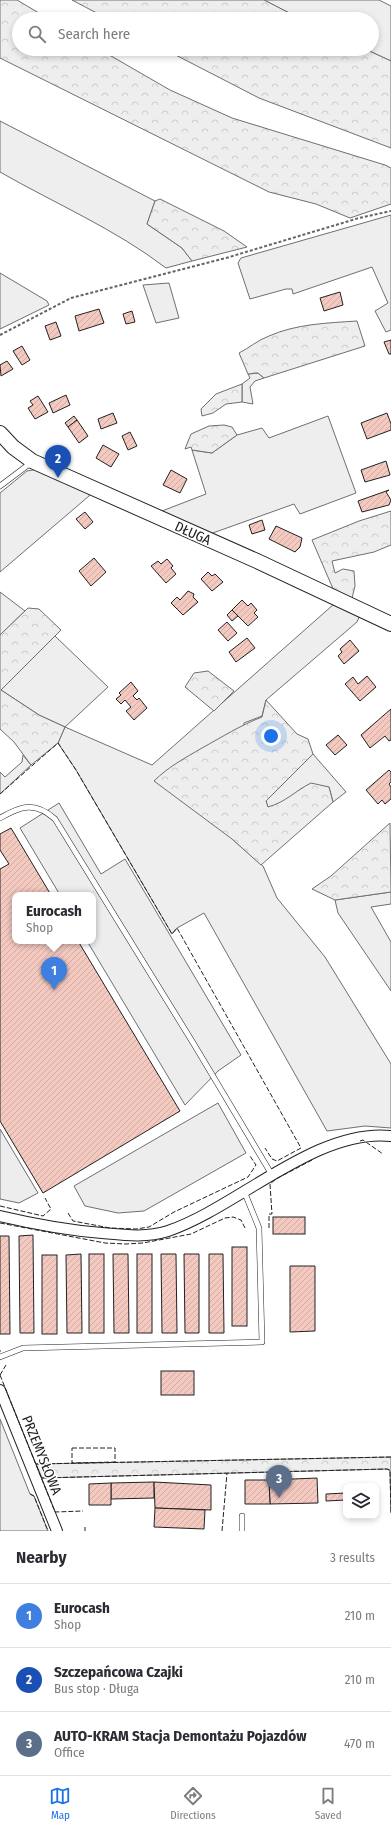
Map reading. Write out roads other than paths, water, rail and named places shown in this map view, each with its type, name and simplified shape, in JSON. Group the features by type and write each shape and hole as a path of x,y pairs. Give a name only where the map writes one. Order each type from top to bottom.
{"street":[{"name":"DŁUGA","path":"0,433 13,447 32,461 257,561 391,624"},
{"path":"0,1216 68,1230 141,1236 168,1231 192,1220 272,1175 339,1141 364,1135 391,1136"},
{"name":"PRZEMYSŁOWA","path":"0,1390 57,1531"}],"lane":[{"path":"0,486 32,461"},
{"path":"0,818 14,810 26,807 46,811 55,819 195,1046 272,1175"},
{"path":"0,1357 23,1348 262,1342 259,1228 244,1191"},
{"path":"242,1516 242,1531"}],"place":[{"name":"Szczepańcowa Czajki","path":"58,478"},
{"name":"Eurocash","path":"54,990"},
{"name":"AUTO-KRAM Stacja Demontażu Pojazdów","path":"279,1498"}]}
